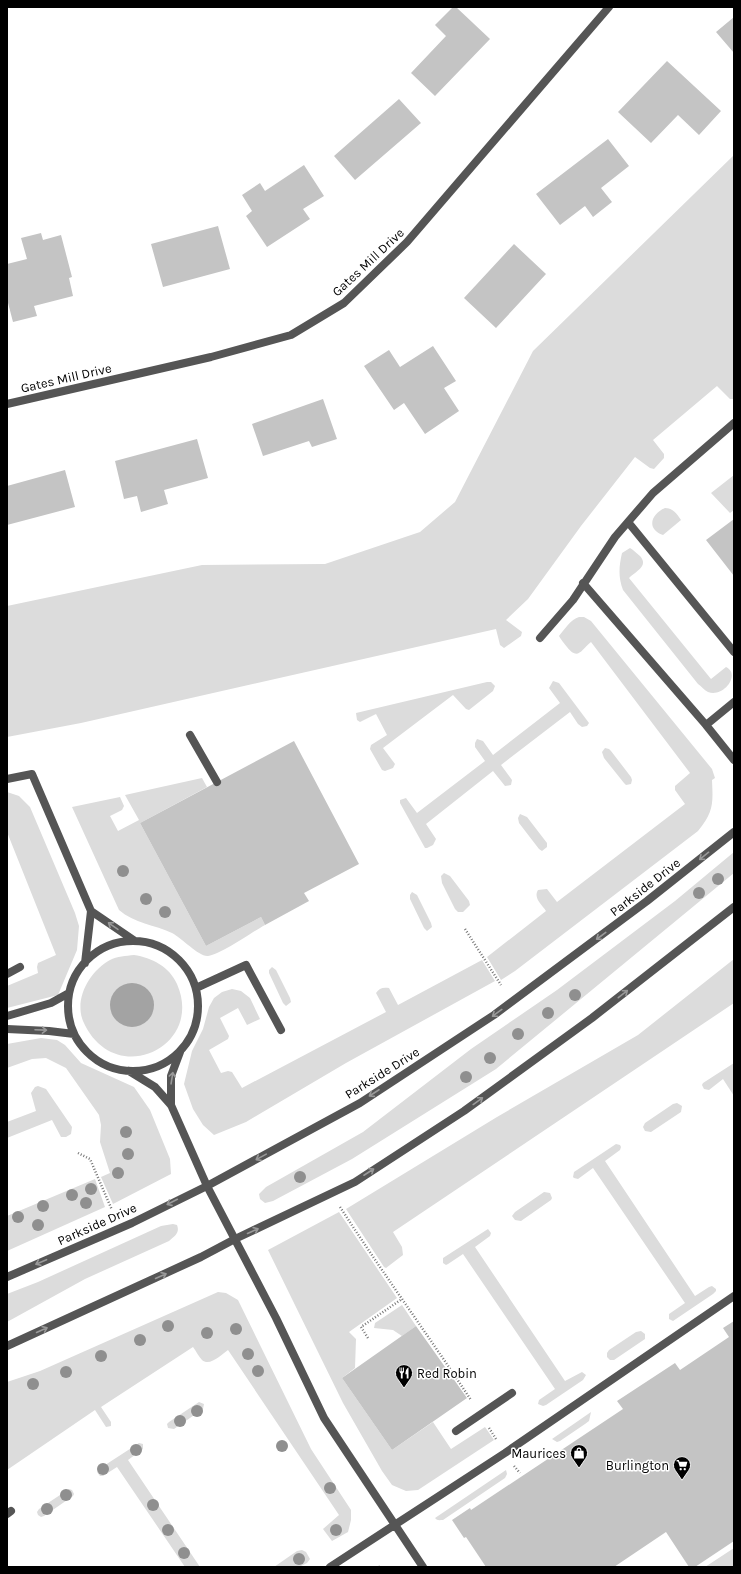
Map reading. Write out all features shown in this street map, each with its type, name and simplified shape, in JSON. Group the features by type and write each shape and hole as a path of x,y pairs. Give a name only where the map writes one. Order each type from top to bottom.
{"street":[{"name":"Gates Mill Drive","path":"7,404 211,357 291,335 344,303 407,242 609,7"},
{"path":"540,638 573,600 615,537 653,493 734,423"},
{"path":"628,522 734,652"},
{"path":"583,584 706,725 734,760"},
{"path":"706,725 734,702"},
{"path":"190,735 216,782"},
{"path":"7,779 32,774 91,911 85,963"},
{"name":"Parkside Drive","path":"7,1277 132,1223 207,1186 360,1103 494,1015 647,902 734,832"},
{"path":"7,1346 206,1255 235,1239 355,1182 464,1111 592,1018 734,907"},
{"path":"91,911 136,941"},
{"path":"171,1105 171,1076 180,1052 193,1033 198,1012 196,988 188,970 173,954 153,944 136,941 110,945 91,956 77,973 69,993 68,1014 74,1034 86,1051 102,1064 122,1071 143,1071 163,1064 180,1052"},
{"path":"196,988 246,965 281,1030"},
{"path":"7,974 20,968"},
{"path":"7,1016 51,1003 69,993"},
{"path":"7,1029 74,1034"},
{"path":"129,1071 154,1087 171,1105 207,1186 276,1318 324,1418 423,1567"},
{"path":"330,1567 395,1523 505,1453 734,1296"},
{"path":"456,1431 512,1393"}],"path":[{"path":"465,929 501,985"},
{"path":"78,1153 90,1159 112,1210"},
{"path":"339,1205 442,1356 505,1453 520,1473"},
{"path":"368,1338 361,1327 402,1299"}],"shaded area":[{"path":"734,155 734,399 730,399 717,386 653,440 664,454 664,458 654,469 650,468 635,457 581,526 528,599 506,620 522,632 521,636 504,648 500,645 496,629 81,723 7,737 7,606 202,565 325,564 420,532 455,502 533,351"},
{"path":"734,475 734,510 730,513 711,493"},
{"path":"665,508 673,510 681,520 663,535 654,529 652,522 656,514"},
{"path":"630,548 640,556 643,563 642,566 629,578 711,679 726,667 730,670 732,675 731,680 725,689 720,692 708,692 698,684 623,590 620,576 620,562 622,553"},
{"path":"579,617 584,617 591,621 712,769 715,778 712,780 712,801 710,813 698,831 515,971 501,980 487,957 546,911 537,899 538,890 547,889 557,902 685,804 675,790 675,786 690,773 591,642 577,654 567,647 559,636 573,620"},
{"path":"553,681 559,683 589,723 587,726 582,727 578,724 570,712 501,765 512,780 511,785 505,786 493,771 426,824 436,839 433,845 425,848 400,803 400,800 406,798 417,813 485,761 475,747 477,739 483,741 493,755 560,703 549,688"},
{"path":"491,682 495,686 493,691 469,710 466,709 453,695 383,748 395,764 393,768 385,771 382,770 370,749 371,745 387,735 376,714 360,722 357,720 356,713"},
{"path":"605,748 611,751 631,777 631,784 626,785 604,758 602,752"},
{"path":"202,778 207,787 140,823 206,946 261,917 265,925 229,947 208,956 200,954 176,935 131,918 119,910 72,807 120,797 124,806 122,810 110,816 118,831 139,820 125,795"},
{"path":"7,792 19,796 30,807 75,913 79,926 77,950 58,995 7,1008 7,986 38,973 38,963 56,955 7,832"},
{"path":"520,814 527,817 547,843 547,847 542,851 519,823 518,818"},
{"path":"734,852 734,873 496,1069 352,1159 273,1201 265,1203 260,1199 259,1194 266,1187 363,1132 471,1049 557,990 675,901"},
{"path":"444,873 450,876 469,901 470,905 463,912 458,912 455,909 442,883 441,876"},
{"path":"412,892 417,895 431,923 432,927 427,931 424,928 410,899"},
{"path":"134,955 147,958 159,964 169,972 177,984 182,1007 178,1026 167,1042 152,1052 133,1056 114,1053 97,1042 83,1021 81,1003 82,994 90,978 96,971 110,960 122,956"},
{"path":"734,959 734,1003 393,1232 402,1247 403,1255 386,1268 384,1267 346,1209 497,1117 638,1035"},
{"path":"482,960 495,981 346,1063 246,1122 214,1135 203,1125 193,1109 184,1084 192,1051 203,1029 209,1007 214,998 222,992 232,989 241,991 250,998 260,1019 247,1025 238,1008 220,1018 229,1036 228,1039 209,1050 221,1073 228,1071 232,1072 242,1088 386,1012 376,993 380,989 389,988 398,1005"},
{"path":"272,967 276,970 290,998 291,1002 286,1006 283,1003 269,973 269,970"},
{"path":"132,983 144,987 150,993 154,1005 150,1017 144,1023 132,1027 120,1023 114,1017 110,1005 114,993 120,987"},
{"path":"41,1038 57,1040 65,1045 81,1063 134,1087 150,1110 170,1159 171,1174 113,1204 101,1177 110,1173 100,1142 101,1125 99,1115 66,1068 46,1058 32,1059 7,1068 7,1044"},
{"path":"734,1063 734,1096 723,1079 709,1090 704,1089 702,1085 703,1083"},
{"path":"38,1086 46,1089 72,1127 71,1134 66,1137 61,1137 52,1120 7,1138 7,1122 36,1111 31,1093 35,1087"},
{"path":"677,1103 682,1106 681,1112 651,1132 645,1131 643,1127 645,1123 673,1104"},
{"path":"616,1144 620,1145 620,1150 605,1161 695,1296 712,1286 716,1289 713,1294 673,1321 669,1319 669,1314 685,1303 593,1168 578,1179 573,1177 574,1172"},
{"path":"95,1179 105,1207 7,1251 7,1216"},
{"path":"544,1192 550,1193 552,1198 551,1200 521,1221 515,1220 512,1216 515,1212"},
{"path":"339,1212 397,1298 349,1332 356,1339 355,1368 342,1378 392,1450 433,1422 451,1449 485,1427 494,1440 418,1490 406,1491 392,1485 382,1471 343,1403 268,1250"},
{"path":"173,1224 177,1225 178,1230 175,1236 169,1241 85,1279 7,1322 7,1294 38,1282 161,1226"},
{"path":"488,1229 491,1233 490,1236 475,1247 565,1381 582,1372 586,1375 583,1380 543,1406 538,1404 539,1400 555,1389 463,1254 446,1265 443,1263 443,1258"},
{"path":"218,1292 226,1293 238,1300 311,1449 351,1510 351,1520 348,1532 332,1541 323,1529 339,1515 228,1350 216,1359 205,1362 201,1359 193,1347 101,1407 111,1422 111,1426 106,1427 95,1410 7,1470 7,1382 40,1371"},
{"path":"402,1305 416,1326 402,1336 393,1330 374,1328 375,1323"},
{"path":"641,1331 645,1334 645,1339 614,1360 610,1360 607,1357 609,1350 636,1332"},
{"path":"199,1402 204,1404 203,1409 174,1429 168,1428 167,1424 169,1422"},
{"path":"591,1412 589,1421 585,1424 560,1441 557,1442 552,1439"},
{"path":"139,1443 143,1444 143,1449 128,1460 200,1567 185,1567 117,1467 103,1476 100,1476 97,1472 99,1469"},
{"path":"506,1470 507,1474 505,1478 443,1520 438,1520 435,1518"},
{"path":"69,1489 72,1490 74,1494 73,1496 44,1516 41,1517 38,1515 37,1512 39,1509"},
{"path":"734,1548 734,1567 705,1567"},
{"path":"302,1550 306,1552 310,1559 307,1563 299,1567 274,1567 297,1551"}],"building":[{"path":"453,7 456,7 490,39 435,96 411,73 446,36 435,25"},
{"path":"734,17 734,53 716,32"},
{"path":"667,61 721,111 699,135 678,115 651,143 618,112"},
{"path":"399,99 421,123 355,180 334,156"},
{"path":"608,139 629,166 601,188 612,202 593,217 585,206 560,225 536,194"},
{"path":"304,165 324,196 303,209 310,219 267,247 246,216 252,211 242,195 260,183 265,191"},
{"path":"218,226 230,269 163,287 151,244"},
{"path":"41,233 43,240 61,235 72,277 69,278 73,296 34,306 37,316 13,322 7,299 7,264 27,259 21,238"},
{"path":"514,244 546,274 496,328 464,298"},
{"path":"433,346 456,381 444,388 459,411 425,434 404,403 394,410 364,366 389,350 400,367"},
{"path":"323,399 337,439 312,447 309,441 263,456 252,424"},
{"path":"197,439 208,478 164,490 168,504 141,512 137,496 124,499 115,461"},
{"path":"65,470 75,507 7,525 7,486"},
{"path":"734,519 734,576 706,540"},
{"path":"294,741 359,864 304,893 309,901 265,925 261,917 206,946 140,823"},
{"path":"734,1321 734,1541 695,1567 689,1567 666,1532 614,1567 486,1567 466,1537 464,1538 452,1520 470,1508 471,1510 623,1409 617,1401 675,1363 680,1370 729,1337 723,1328"},
{"name":"Red Robin","path":"416,1326 467,1398 392,1450 342,1378"}],"place":[{"name":"Red Robin","path":"404,1388"},
{"name":"Maurices","path":"579,1468"},
{"name":"Burlington","path":"682,1480"}]}
